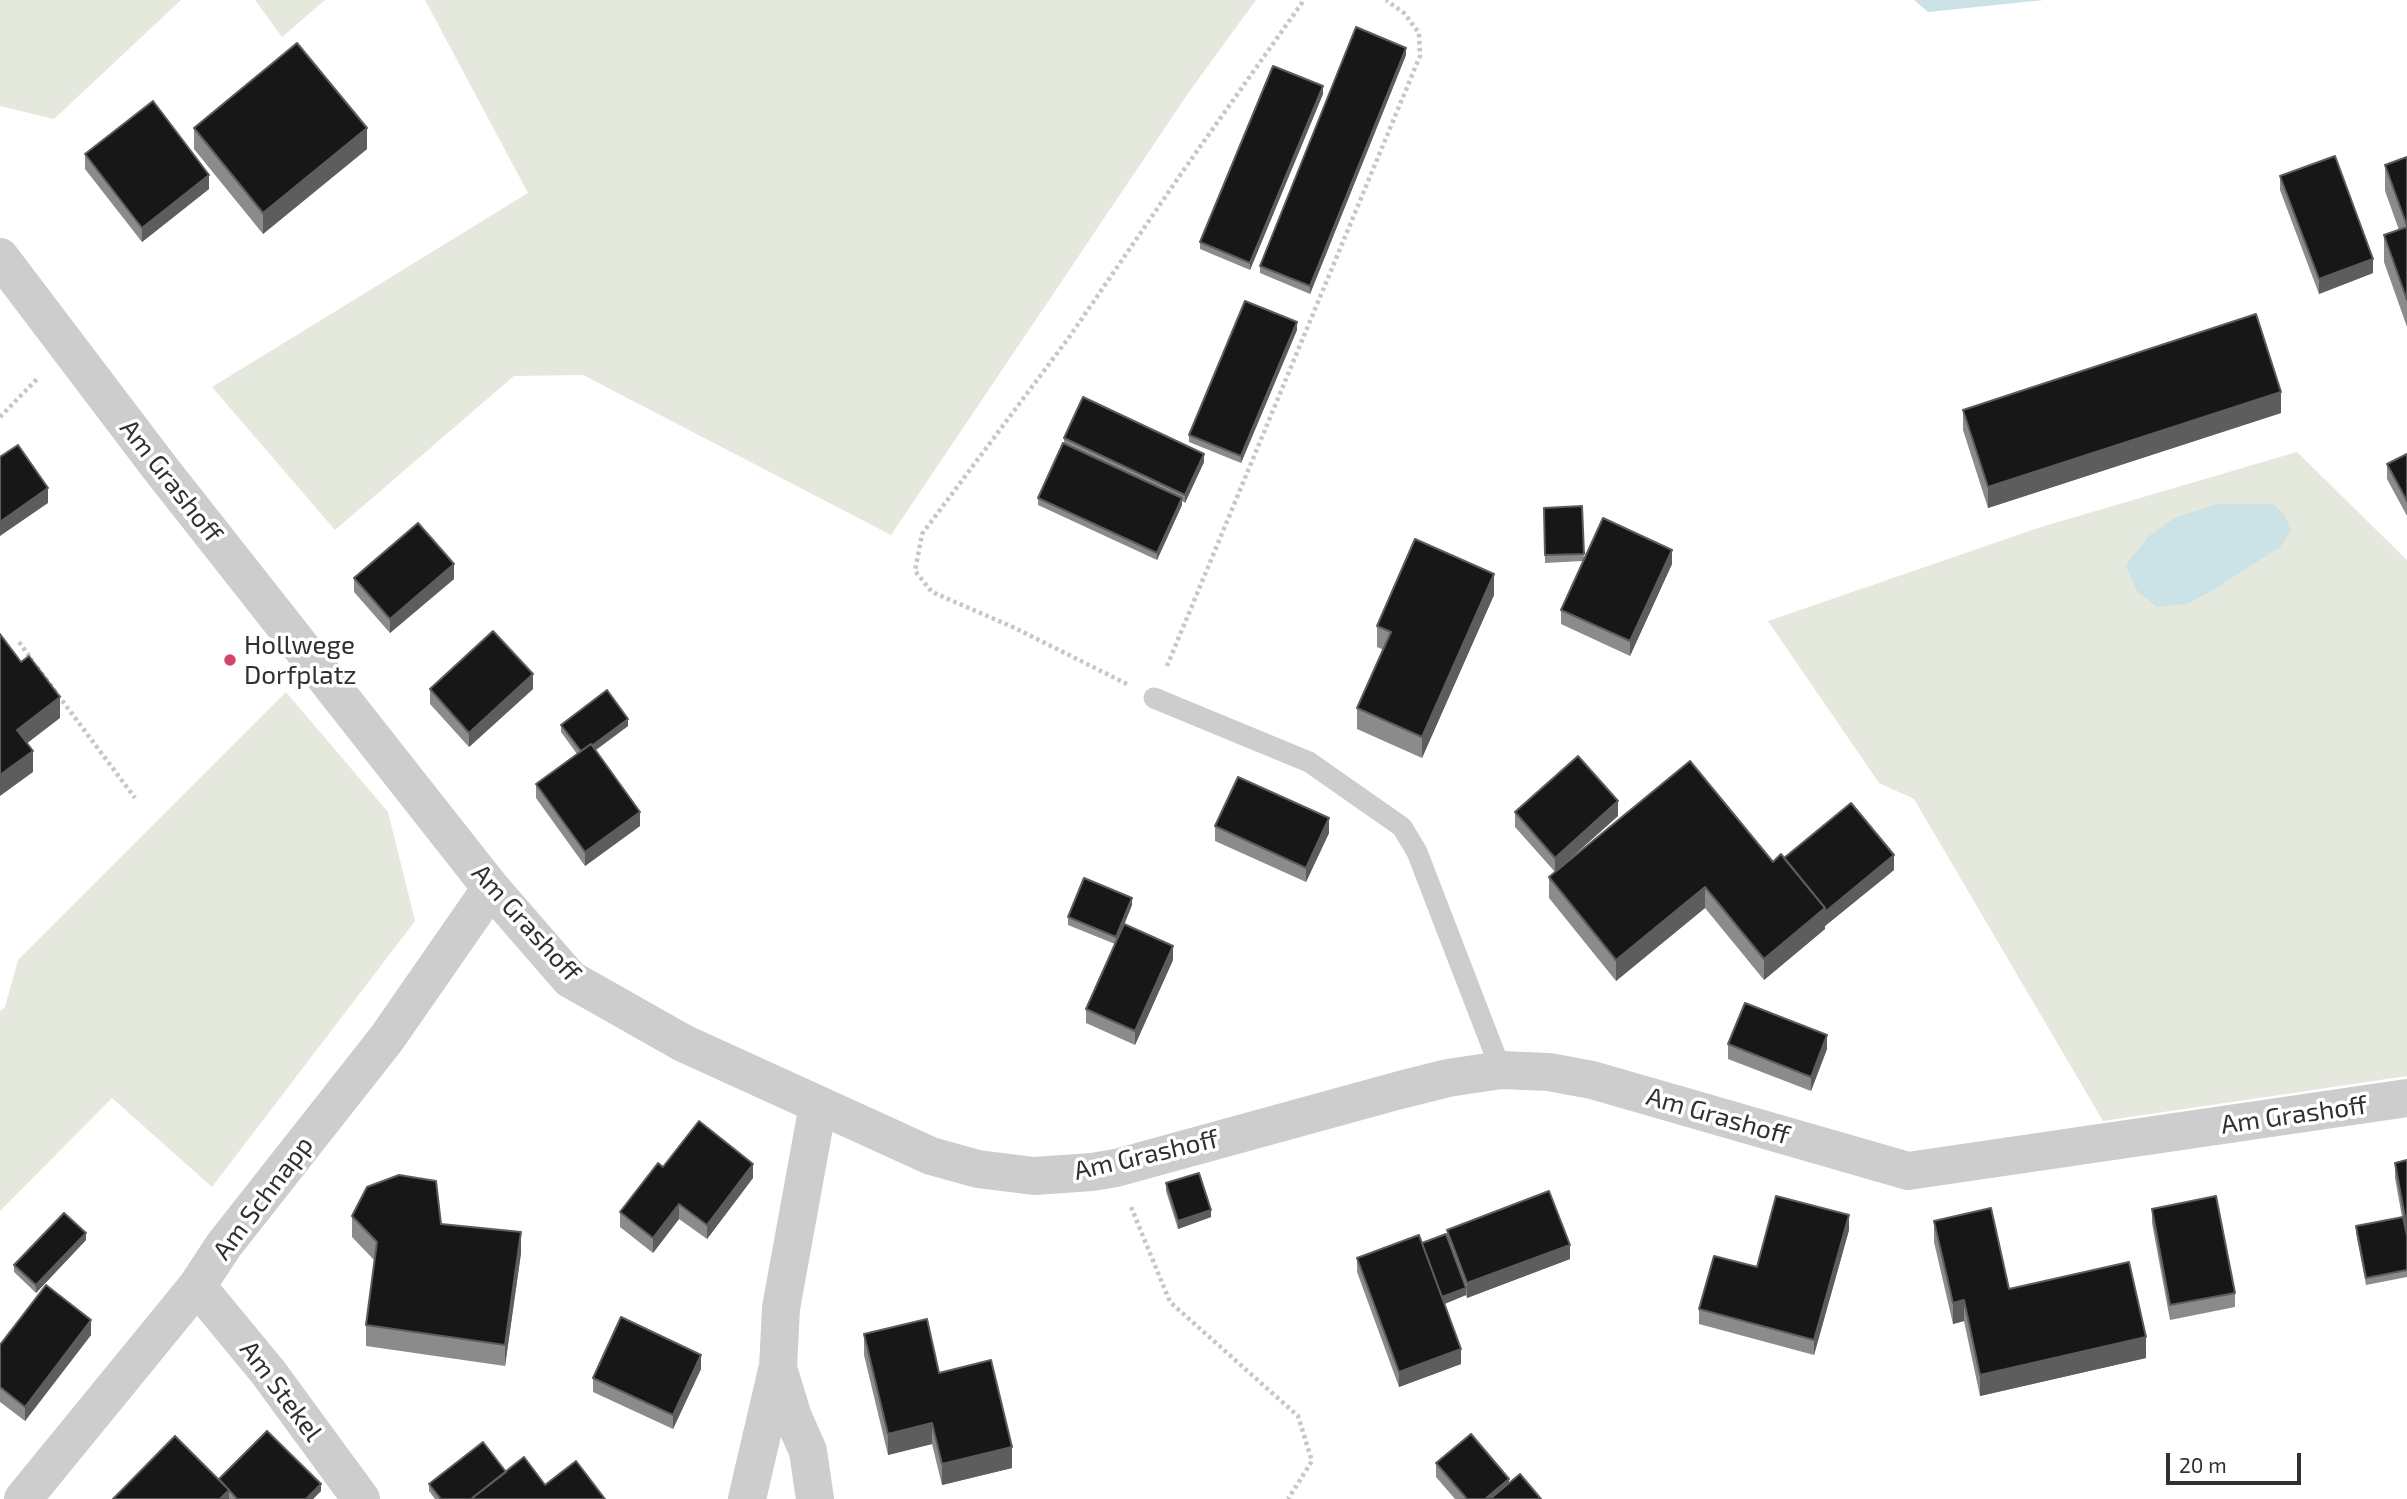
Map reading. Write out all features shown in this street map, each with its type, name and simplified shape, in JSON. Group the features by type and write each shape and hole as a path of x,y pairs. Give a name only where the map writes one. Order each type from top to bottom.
{"street":[{"name":"Am Grashoff","path":"0,257 160,468 491,888 570,979 683,1043 931,1156 978,1169 1034,1176 1092,1172 1448,1078 1501,1070 1549,1072 1592,1080 1908,1171 2407,1098"},
{"name":"Am Schnapp","path":"23,1499 198,1286 224,1245 387,1038 491,888"},
{"path":"747,1499 778,1368 781,1308 818,1105"},
{"name":"Am Stekel","path":"198,1286 268,1372 361,1499"},
{"path":"778,1368 793,1417 808,1451 815,1499"}],"lane":[{"path":"1154,698 1309,762 1402,827 1417,852 1501,1070"}],"path":[{"path":"1304,0 1183,170 1070,336 922,534 915,571 932,592 1014,628 1154,698 1420,56 1419,33 1404,13 1386,0"},
{"path":"0,417 68,347"},
{"path":"19,642 135,798"},
{"path":"1115,1168 1170,1302 1298,1416 1312,1461 1288,1499"}],"shaded area":[{"path":"0,0 181,0 54,119 0,106"},
{"path":"255,0 325,0 282,37"},
{"path":"425,0 1256,0 1189,92 891,535 583,375 514,376 335,530 212,387 528,193"},
{"path":"2297,452 2407,560 2407,1076 2103,1121 1914,799 1879,783 1768,621 2041,527"},
{"path":"286,692 388,812 415,921 212,1187 112,1098 0,1211 0,1011 5,1007 18,960"}],"water":[{"path":"1914,0 2044,0 1928,12"},
{"path":"2218,504 2273,504 2284,514 2291,531 2280,547 2211,591 2187,604 2157,607 2137,591 2126,565 2149,536 2176,517"}],"building":[{"path":"1356,27 1406,48 1310,286 1260,266"},
{"path":"297,43 367,128 263,213 194,128"},
{"path":"1273,66 1323,86 1250,263 1200,242"},
{"path":"153,101 209,175 142,228 85,154"},
{"path":"2335,156 2373,259 2319,279 2280,176"},
{"path":"2407,157 2407,226 2385,165"},
{"path":"2407,227 2407,300 2384,235"},
{"path":"1245,301 1297,322 1241,456 1189,435"},
{"path":"2256,314 2281,392 1988,487 1963,410"},
{"path":"1083,397 1204,454 1185,495 1064,438"},
{"path":"1063,443 1182,498 1157,553 1038,498"},
{"path":"18,445 48,488 0,522 0,457"},
{"path":"2407,454 2407,501 2387,464"},
{"path":"1582,506 1584,554 1545,555 1544,508"},
{"path":"1603,518 1672,550 1630,641 1561,610"},
{"path":"418,523 454,564 390,619 354,578"},
{"path":"1415,539 1494,574 1422,737 1357,708 1391,632 1377,626"},
{"path":"493,631 533,674 469,733 430,689"},
{"path":"0,634 21,662 29,656 60,697 17,730 33,751 0,775"},
{"path":"607,690 628,719 581,751 561,725"},
{"path":"591,744 640,812 585,852 536,784"},
{"path":"1578,756 1618,801 1555,858 1515,812"},
{"path":"1690,761 1773,862 1781,854 1825,908 1764,959 1705,887 1616,960 1549,877"},
{"path":"1238,777 1329,818 1306,868 1215,826"},
{"path":"1851,803 1894,855 1825,912 1825,908 1784,858"},
{"path":"1084,878 1132,898 1116,937 1068,917"},
{"path":"1124,924 1173,946 1135,1031 1086,1009"},
{"path":"1745,1003 1827,1035 1811,1077 1728,1044"},
{"path":"699,1121 753,1164 707,1225 679,1204 653,1238 620,1212 658,1163 663,1167"},
{"path":"2407,1160 2407,1228 2395,1163"},
{"path":"1199,1173 1211,1210 1178,1221 1166,1183"},
{"path":"399,1175 436,1181 441,1224 521,1232 505,1345 366,1325 377,1242 352,1216 367,1187"},
{"path":"1549,1191 1570,1245 1467,1283 1447,1230"},
{"path":"1776,1196 1849,1215 1814,1340 1699,1309 1714,1256 1757,1267"},
{"path":"2216,1196 2235,1293 2170,1305 2152,1209"},
{"path":"1991,1208 2009,1289 2129,1262 2146,1337 1980,1375 1964,1300 1953,1303 1934,1221"},
{"path":"64,1213 86,1233 36,1285 14,1265"},
{"path":"2403,1217 2407,1236 2407,1270 2366,1278 2356,1226"},
{"path":"1446,1234 1466,1288 1442,1297 1422,1243"},
{"path":"1419,1235 1461,1349 1399,1372 1357,1258"},
{"path":"46,1285 91,1320 25,1407 0,1387 0,1345"},
{"path":"621,1317 701,1355 673,1415 593,1378"},
{"path":"927,1319 939,1373 991,1360 1012,1447 942,1464 932,1423 888,1434 864,1334"},
{"path":"267,1431 321,1484 306,1499 237,1499 219,1479"},
{"path":"1471,1434 1509,1479 1485,1499 1467,1499 1436,1463"},
{"path":"175,1436 229,1490 220,1499 113,1499"},
{"path":"483,1442 506,1472 471,1499 441,1499 429,1484"},
{"path":"524,1457 545,1485 576,1461 605,1499 471,1499"},
{"path":"1520,1474 1541,1499 1490,1499"}],"place":[{"name":"Hollwege Dorfplatz","path":"230,660"}]}
